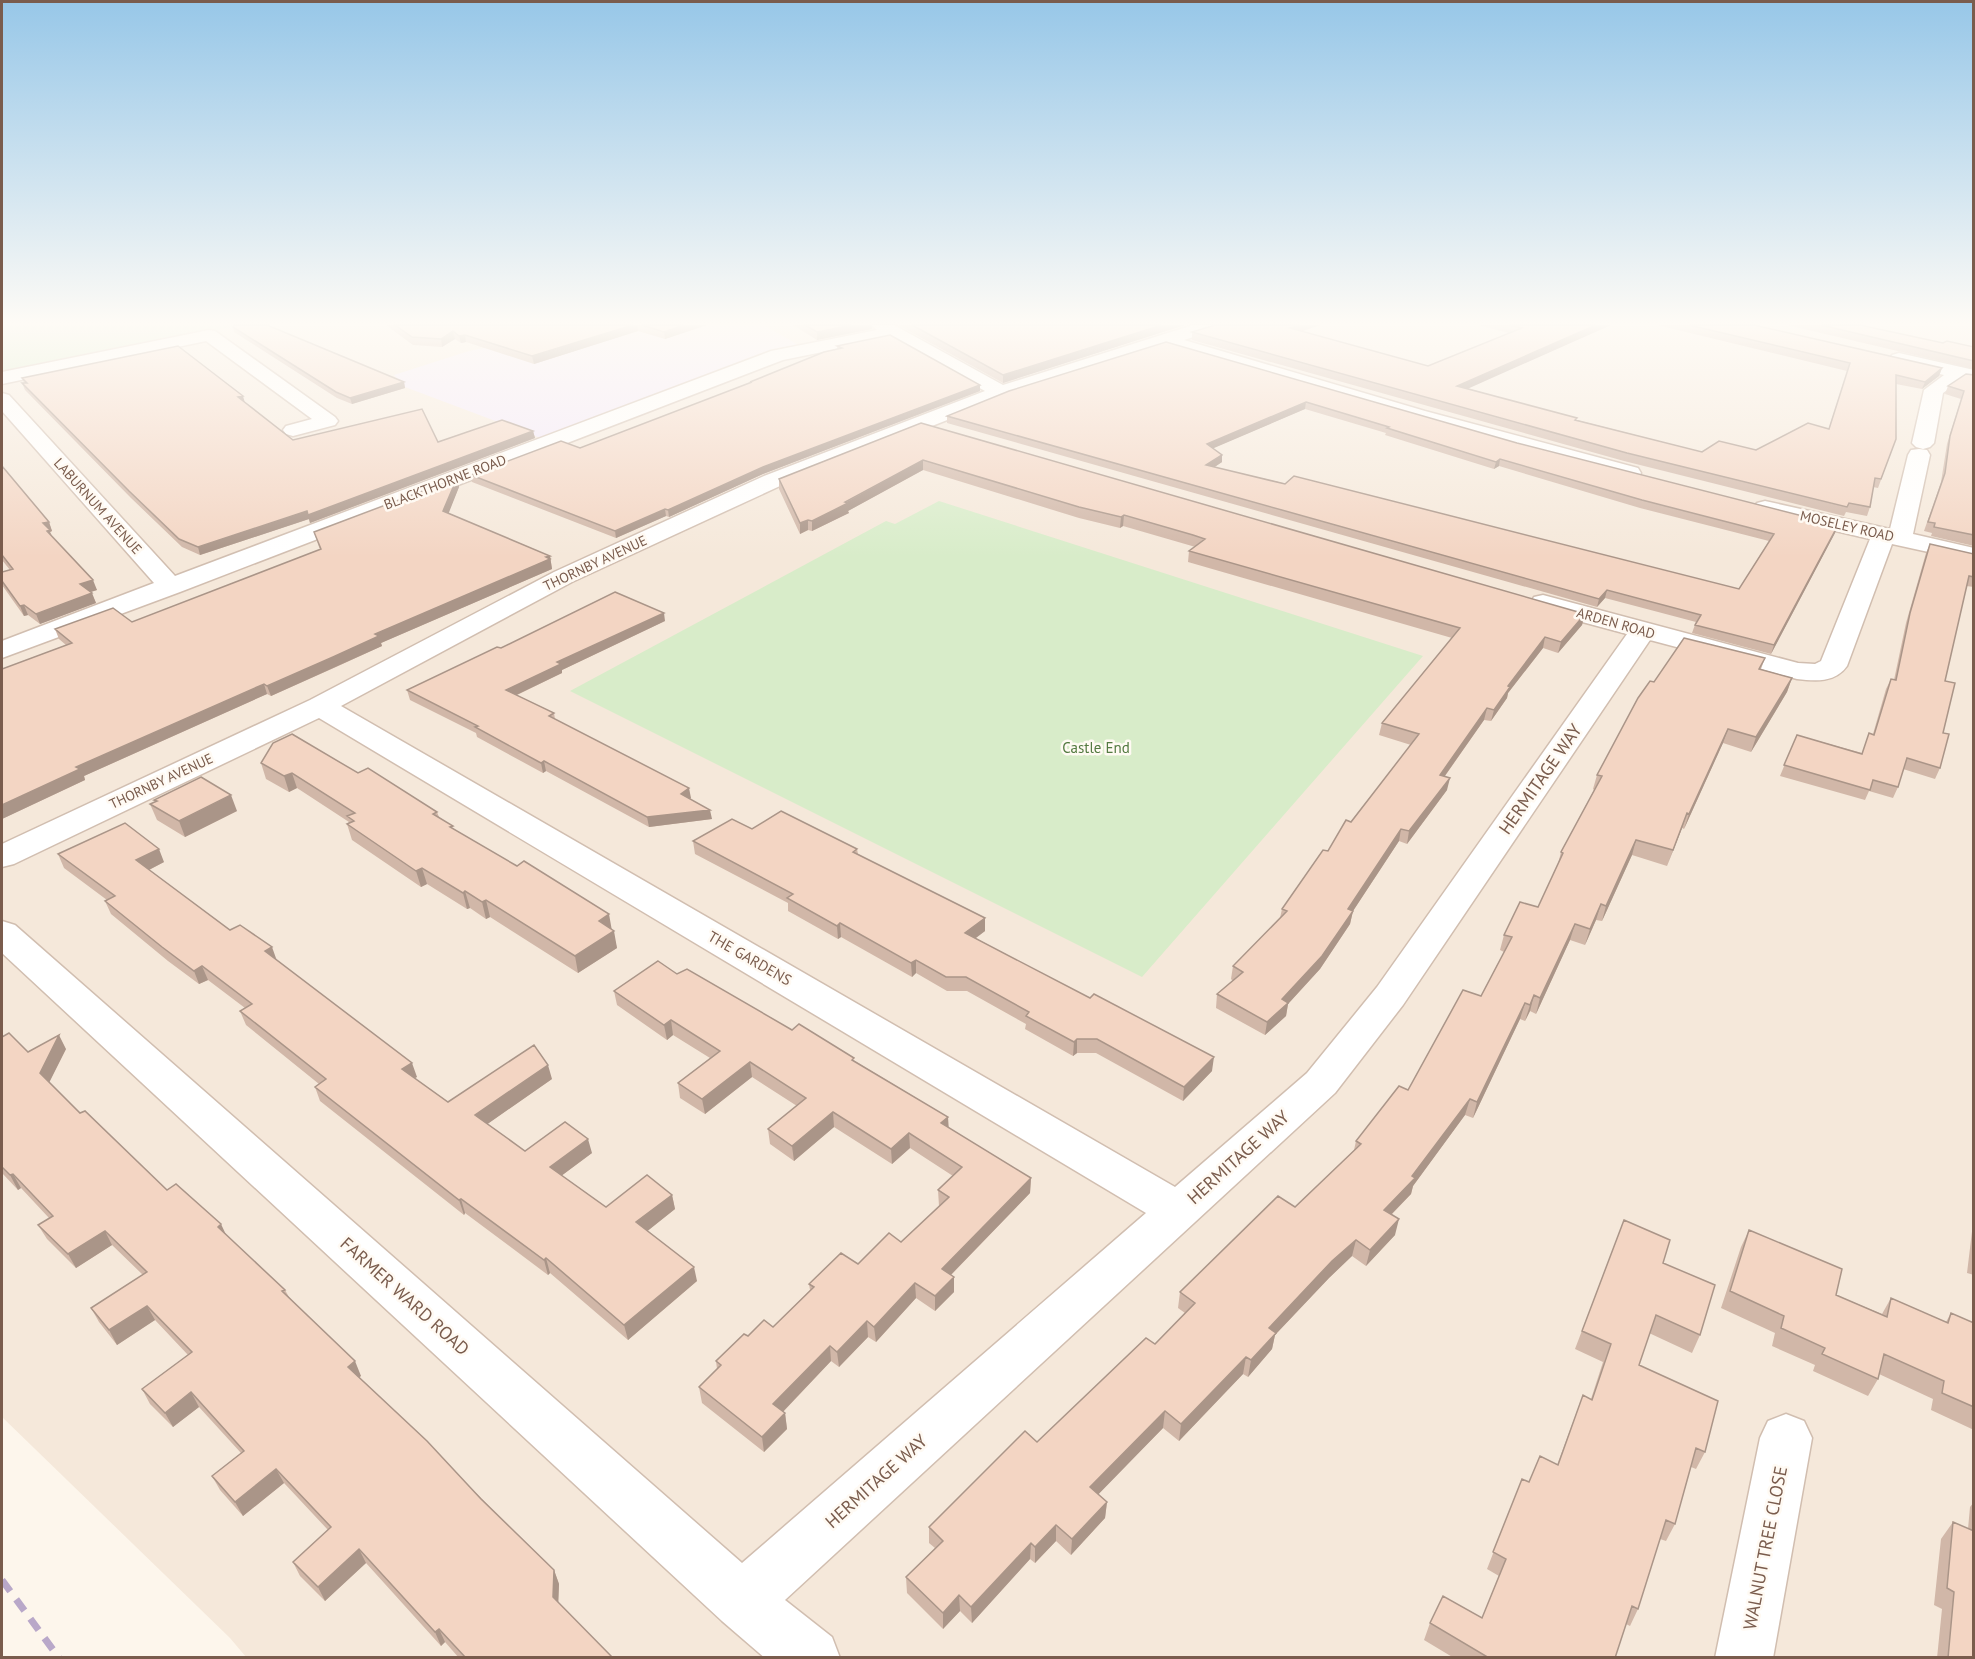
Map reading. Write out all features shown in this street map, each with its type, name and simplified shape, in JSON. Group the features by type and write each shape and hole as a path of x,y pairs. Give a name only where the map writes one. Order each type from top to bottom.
{"street":[{"name":"LABURNUM AVENUE","path":"5,402 171,587"},
{"path":"293,430 336,419 311,402"},
{"name":"BLACKTHORNE ROAD","path":"2,650 654,402"},
{"name":"THORNBY AVENUE","path":"2,856 320,706 563,577 772,481 973,402"},
{"path":"1376,402 1654,479"},
{"name":"ARDEN ROAD","path":"1516,595 1642,631 1797,671 1820,673 1833,666 1876,550 1892,536 1921,449 1931,402"},
{"path":"919,423 953,433"},
{"name":"MOSELEY ROAD","path":"1743,502 1974,555"},
{"name":"HERMITAGE WAY","path":"742,1601 1321,1083 1390,996 1642,631"},
{"name":"THE GARDENS","path":"320,706 1178,1210"},
{"name":"FARMER WARD ROAD","path":"2,933 742,1601 811,1658"},
{"name":"WALNUT TREE CLOSE","path":"1744,1658 1786,1438"}],"shaded area":[{"path":"2,402 1973,402 1973,1657 246,1657 230,1638 2,1417"},
{"path":"446,402 659,402 551,442"}],"green space":[{"name":"Castle End","path":"939,501 1423,656 1142,977 570,691 886,521 895,524"}],"building":[{"path":"41,402 245,402 293,440 422,409 438,442 502,420 533,431 308,515 307,511 198,547 179,539"},
{"path":"699,402 934,402 763,467 615,531 471,475 561,441 580,448"},
{"path":"981,402 1305,402 1207,444 1222,455 1206,465 1285,484 1294,476 1739,589 1774,534 1642,500 1500,459 1496,462 1307,402 1376,402 1517,443 1838,525 1774,645 1695,625 1701,615 1607,590 1599,599 947,416"},
{"path":"1445,402 1519,402 1577,418 1575,420 1702,452 1719,441 1756,450 1808,423 1829,429 1837,402 1896,402 1896,439 1881,479 1875,478 1870,507 1849,503 1847,507 1627,453"},
{"path":"1960,402 1974,402 1974,535 1934,527 1935,523 1928,522 1945,473 1950,436"},
{"path":"921,423 1585,614 1561,642 1545,637 1508,686 1510,687 1494,710 1487,708 1440,775 1450,778 1409,831 1401,829 1348,909 1353,911 1322,956 1282,999 1288,1003 1267,1022 1217,994 1243,972 1233,966 1287,911 1282,909 1323,850 1328,851 1346,820 1351,822 1419,734 1382,723 1460,628 1189,551 1205,539 1193,535 1124,515 1121,517 1079,507 923,460 845,502 848,503 812,521 800,523 779,479"},
{"path":"2,466 49,522 43,523 50,530 47,531 93,580 80,584 92,593 36,614 24,605 20,606 2,581 2,572 13,569 2,555"},
{"path":"457,478 443,511 550,556 546,557 550,559 375,634 379,636 267,686 264,684 76,767 80,769 2,805 2,669 72,643 55,629 113,608 132,622 321,549 314,532"},
{"path":"1930,544 1974,554 1974,577 1969,576 1945,681 1955,683 1943,733 1949,734 1940,768 1907,758 1898,787 1873,780 1870,790 1784,765 1797,735 1862,754 1869,733 1874,735 1891,679 1896,680 1910,613"},
{"path":"615,592 664,613 557,662 561,664 506,690 554,713 549,716 689,788 681,794 710,810 647,817 544,761 541,763 475,727 478,726 407,690 497,647 501,648"},
{"path":"1684,638 1765,658 1759,669 1792,678 1756,737 1728,729 1689,814 1687,813 1673,850 1636,840 1606,906 1601,904 1590,929 1575,924 1540,998 1534,995 1530,1005 1525,1003 1477,1102 1470,1099 1412,1176 1415,1178 1384,1210 1399,1219 1370,1250 1356,1240 1332,1261 1269,1328 1276,1333 1251,1360 1246,1357 1181,1424 1165,1411 1090,1487 1107,1502 1072,1539 1056,1525 1035,1547 1031,1543 971,1607 959,1595 943,1613 906,1577 943,1541 929,1527 1025,1431 1037,1442 1146,1338 1155,1344 1195,1303 1180,1292 1278,1196 1295,1207 1361,1144 1356,1141 1399,1086 1408,1090 1463,990 1481,996 1512,937 1504,935 1520,902 1538,907 1563,853 1561,852 1602,776 1597,775 1638,698 1650,681 1654,682"},
{"path":"292,734 358,773 368,768 437,812 433,814 453,826 450,827 517,866 524,861 609,914 599,921 614,931 575,956 486,900 482,902 465,891 463,893 422,868 416,871 347,824 354,821 347,816 355,813 292,773 284,776 261,763 273,743"},
{"path":"201,777 231,795 179,821 150,804 157,801 154,800"},
{"path":"781,811 857,849 853,852 985,918 965,933 1090,998 1094,994 1214,1057 1184,1087 1097,1039 1077,1039 1074,1042 1026,1016 1029,1012 966,977 946,977 916,960 911,963 840,923 837,926 787,898 793,894 693,841 732,819 752,829"},
{"path":"125,823 159,849 136,860 230,930 240,925 272,947 265,951 412,1063 402,1069 448,1102 534,1045 548,1065 475,1115 525,1151 565,1122 588,1139 550,1167 606,1207 647,1175 672,1195 636,1222 694,1267 624,1325 546,1258 544,1260 461,1199 459,1200 315,1087 326,1079 240,1011 252,1004 202,966 194,971 162,947 105,901 115,896 58,854"},
{"path":"658,961 677,974 687,969 792,1030 799,1024 854,1058 852,1060 948,1117 941,1123 1031,1178 942,1269 954,1277 935,1296 915,1283 874,1327 867,1321 837,1352 830,1346 773,1404 785,1413 762,1437 699,1387 721,1365 716,1361 744,1334 748,1336 764,1320 773,1327 814,1287 809,1284 841,1253 858,1264 889,1233 901,1242 949,1197 938,1190 962,1167 909,1133 891,1149 833,1112 792,1146 768,1129 806,1098 750,1062 702,1099 678,1083 720,1051 671,1020 664,1025 614,991"},
{"path":"9,1033 28,1052 59,1035 40,1073 80,1113 85,1111 167,1190 176,1184 221,1224 218,1227 285,1290 282,1291 355,1361 348,1367 427,1441 481,1499 554,1570 553,1597 613,1658 466,1658 439,1629 435,1632 359,1549 318,1587 293,1562 331,1527 276,1469 235,1502 212,1476 244,1451 191,1392 165,1413 142,1389 192,1352 147,1306 109,1330 91,1308 147,1272 105,1231 68,1254 38,1225 53,1216 13,1174 10,1175 2,1167 2,1037"},
{"path":"1624,1220 1670,1240 1663,1263 1715,1285 1700,1335 1656,1315 1639,1365 1718,1401 1705,1452 1696,1448 1675,1524 1666,1520 1638,1609 1632,1606 1615,1658 1489,1658 1430,1623 1443,1596 1482,1618 1506,1559 1493,1552 1522,1479 1529,1482 1540,1456 1558,1465 1583,1395 1592,1400 1611,1344 1582,1331"},
{"path":"1749,1230 1842,1269 1836,1295 1887,1317 1891,1298 1948,1323 1951,1313 1974,1323 1974,1407 1942,1393 1944,1381 1884,1354 1878,1379 1822,1354 1825,1348 1781,1328 1784,1316 1730,1291"},
{"path":"1953,1522 1974,1531 1974,1658 1948,1658 1954,1592 1947,1588"}],"railway":[{"path":"2,1580 59,1658"}]}
